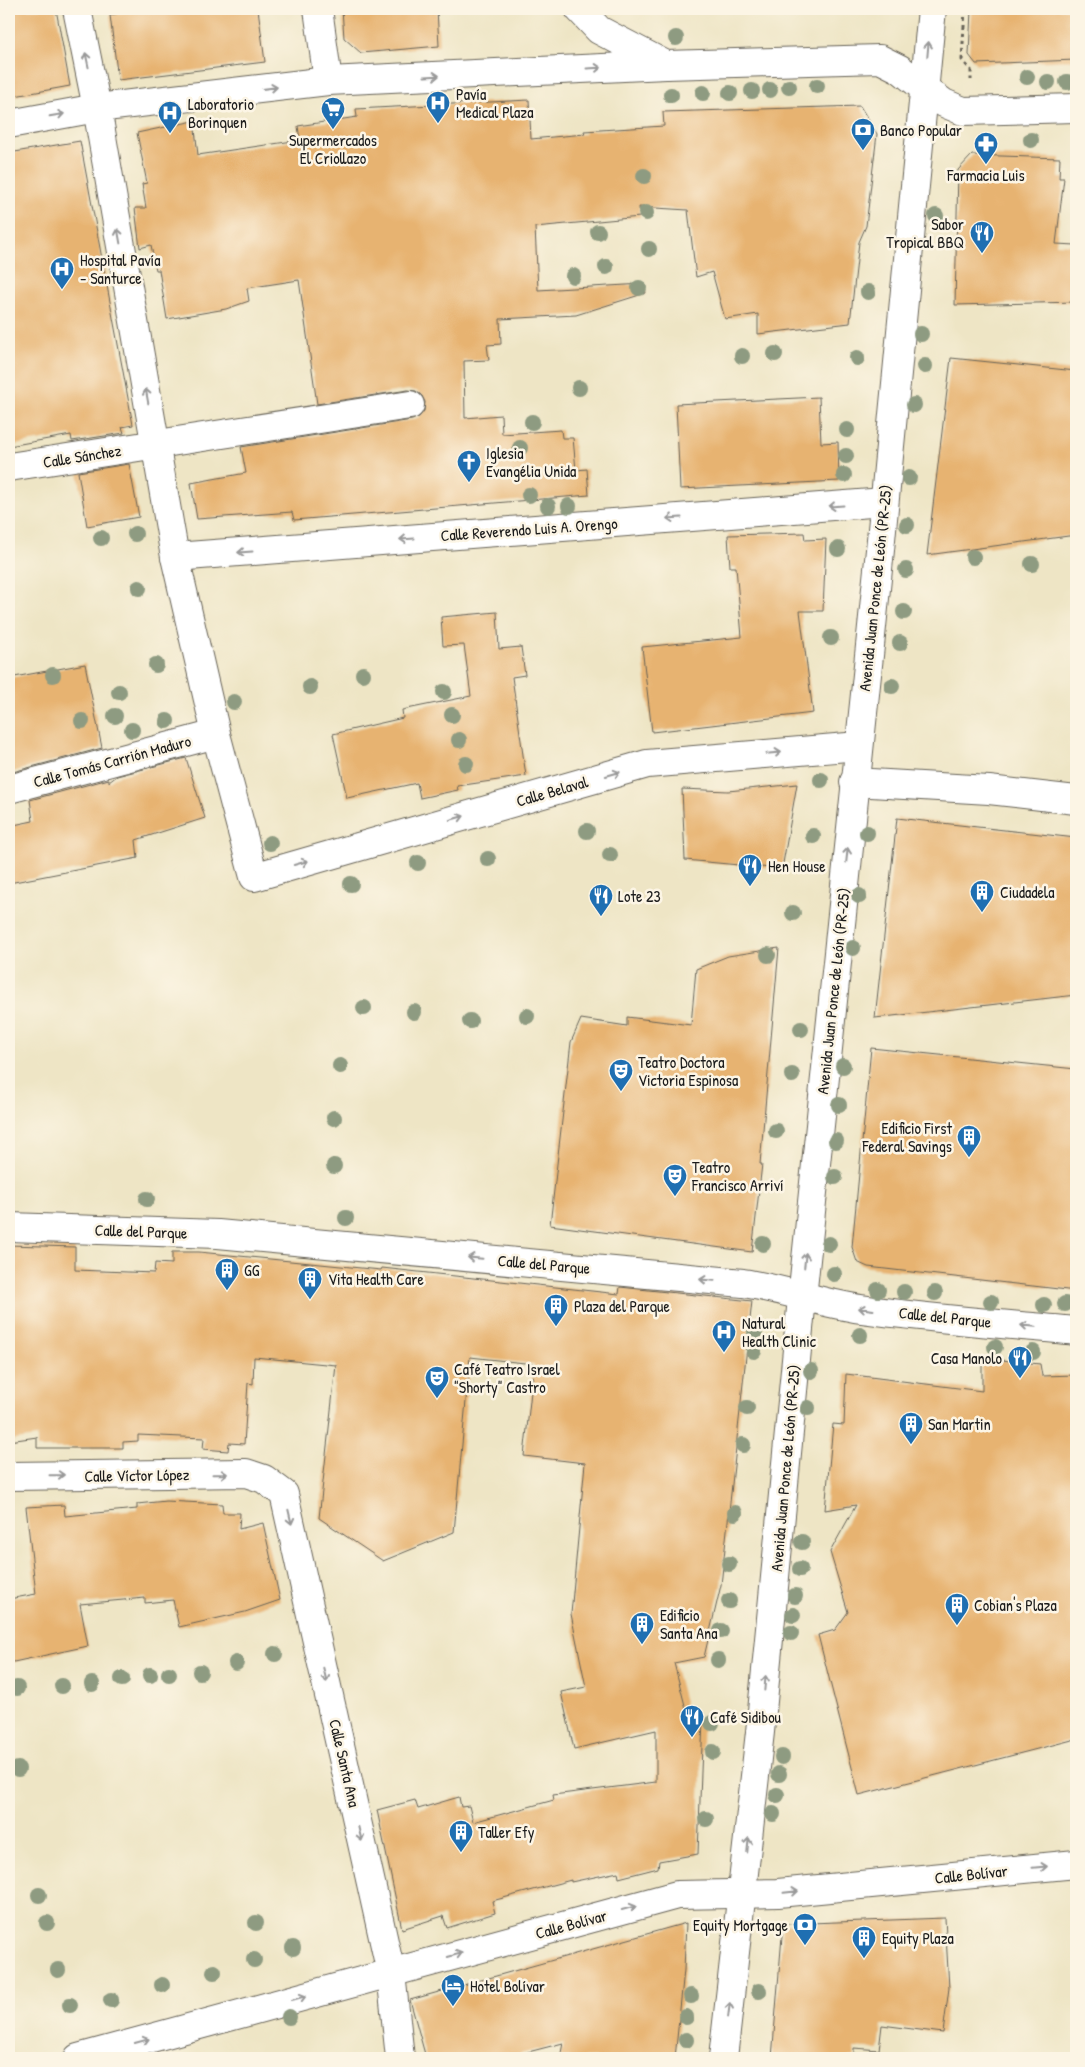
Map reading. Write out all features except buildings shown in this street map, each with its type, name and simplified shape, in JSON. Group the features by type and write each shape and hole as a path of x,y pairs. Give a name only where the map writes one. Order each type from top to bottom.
{"main road":[{"path":"76,9 97,108 175,557 216,734"},
{"path":"318,9 328,81"},
{"path":"579,9 599,30 666,65"},
{"name":"Avenida Juan Ponce de León (PR-25)","path":"723,2058 760,1732 932,9"},
{"path":"9,124 97,108 328,81 666,65 880,59 900,68 944,103 963,111 1076,108"},
{"name":"Calle Sánchez","path":"9,468 410,406"},
{"name":"Calle Reverendo Luis A. Orengo","path":"175,557 884,502"},
{"name":"Calle Belaval","path":"216,734 254,877 647,764 859,746"},
{"name":"Calle Tomás Carrión Maduro","path":"9,789 216,734"},
{"path":"854,782 989,790 1076,800"},
{"name":"Calle del Parque","path":"9,1227 238,1236 743,1283 760,1285 802,1298 861,1309 1076,1331"},
{"name":"Calle Víctor López","path":"9,1476 246,1473 264,1479"},
{"name":"Calle Santa Ana","path":"264,1479 284,1494 391,1973 400,2058"},
{"name":"Calle Bolívar","path":"78,2058 677,1895 778,1894 1076,1864"}],"path":[{"path":"965,9 962,60 971,70 972,111"}],"place":[{"name":"Pavía Medical Plaza","path":"438,124"},
{"name":"Supermercados El Criollazo","path":"333,130"},
{"name":"Laboratorio Borinquen","path":"170,134"},
{"name":"Banco Popular","path":"863,151"},
{"name":"Farmacia Luis","path":"986,165"},
{"name":"Sabor Tropical BBQ","path":"982,254"},
{"name":"Hospital Pavía - Santurce","path":"62,290"},
{"name":"Iglesia Evangélia Unida","path":"469,483"},
{"name":"Hen House","path":"750,887"},
{"name":"Ciudadela","path":"982,913"},
{"name":"Lote 23","path":"601,917"},
{"name":"Teatro Doctora Victoria Espinosa","path":"621,1092"},
{"name":"Edificio First Federal Savings","path":"969,1158"},
{"name":"Teatro Francisco Arriví","path":"675,1197"},
{"name":"GG","path":"227,1291"},
{"name":"Vita Health Care","path":"310,1300"},
{"name":"Plaza del Parque","path":"556,1327"},
{"name":"Natural Health Clinic","path":"724,1353"},
{"name":"Casa Manolo","path":"1020,1379"},
{"name":"Café Teatro Israel \"Shorty\" Castro","path":"437,1399"},
{"name":"San Martin","path":"911,1445"},
{"name":"Cobian's Plaza","path":"957,1626"},
{"name":"Edificio Santa Ana","path":"642,1645"},
{"name":"Café Sidibou","path":"692,1738"},
{"name":"Taller Efy","path":"461,1853"},
{"name":"Equity Mortgage","path":"805,1946"},
{"name":"Equity Plaza","path":"864,1959"},
{"name":"Hotel Bolívar","path":"453,2007"}]}
